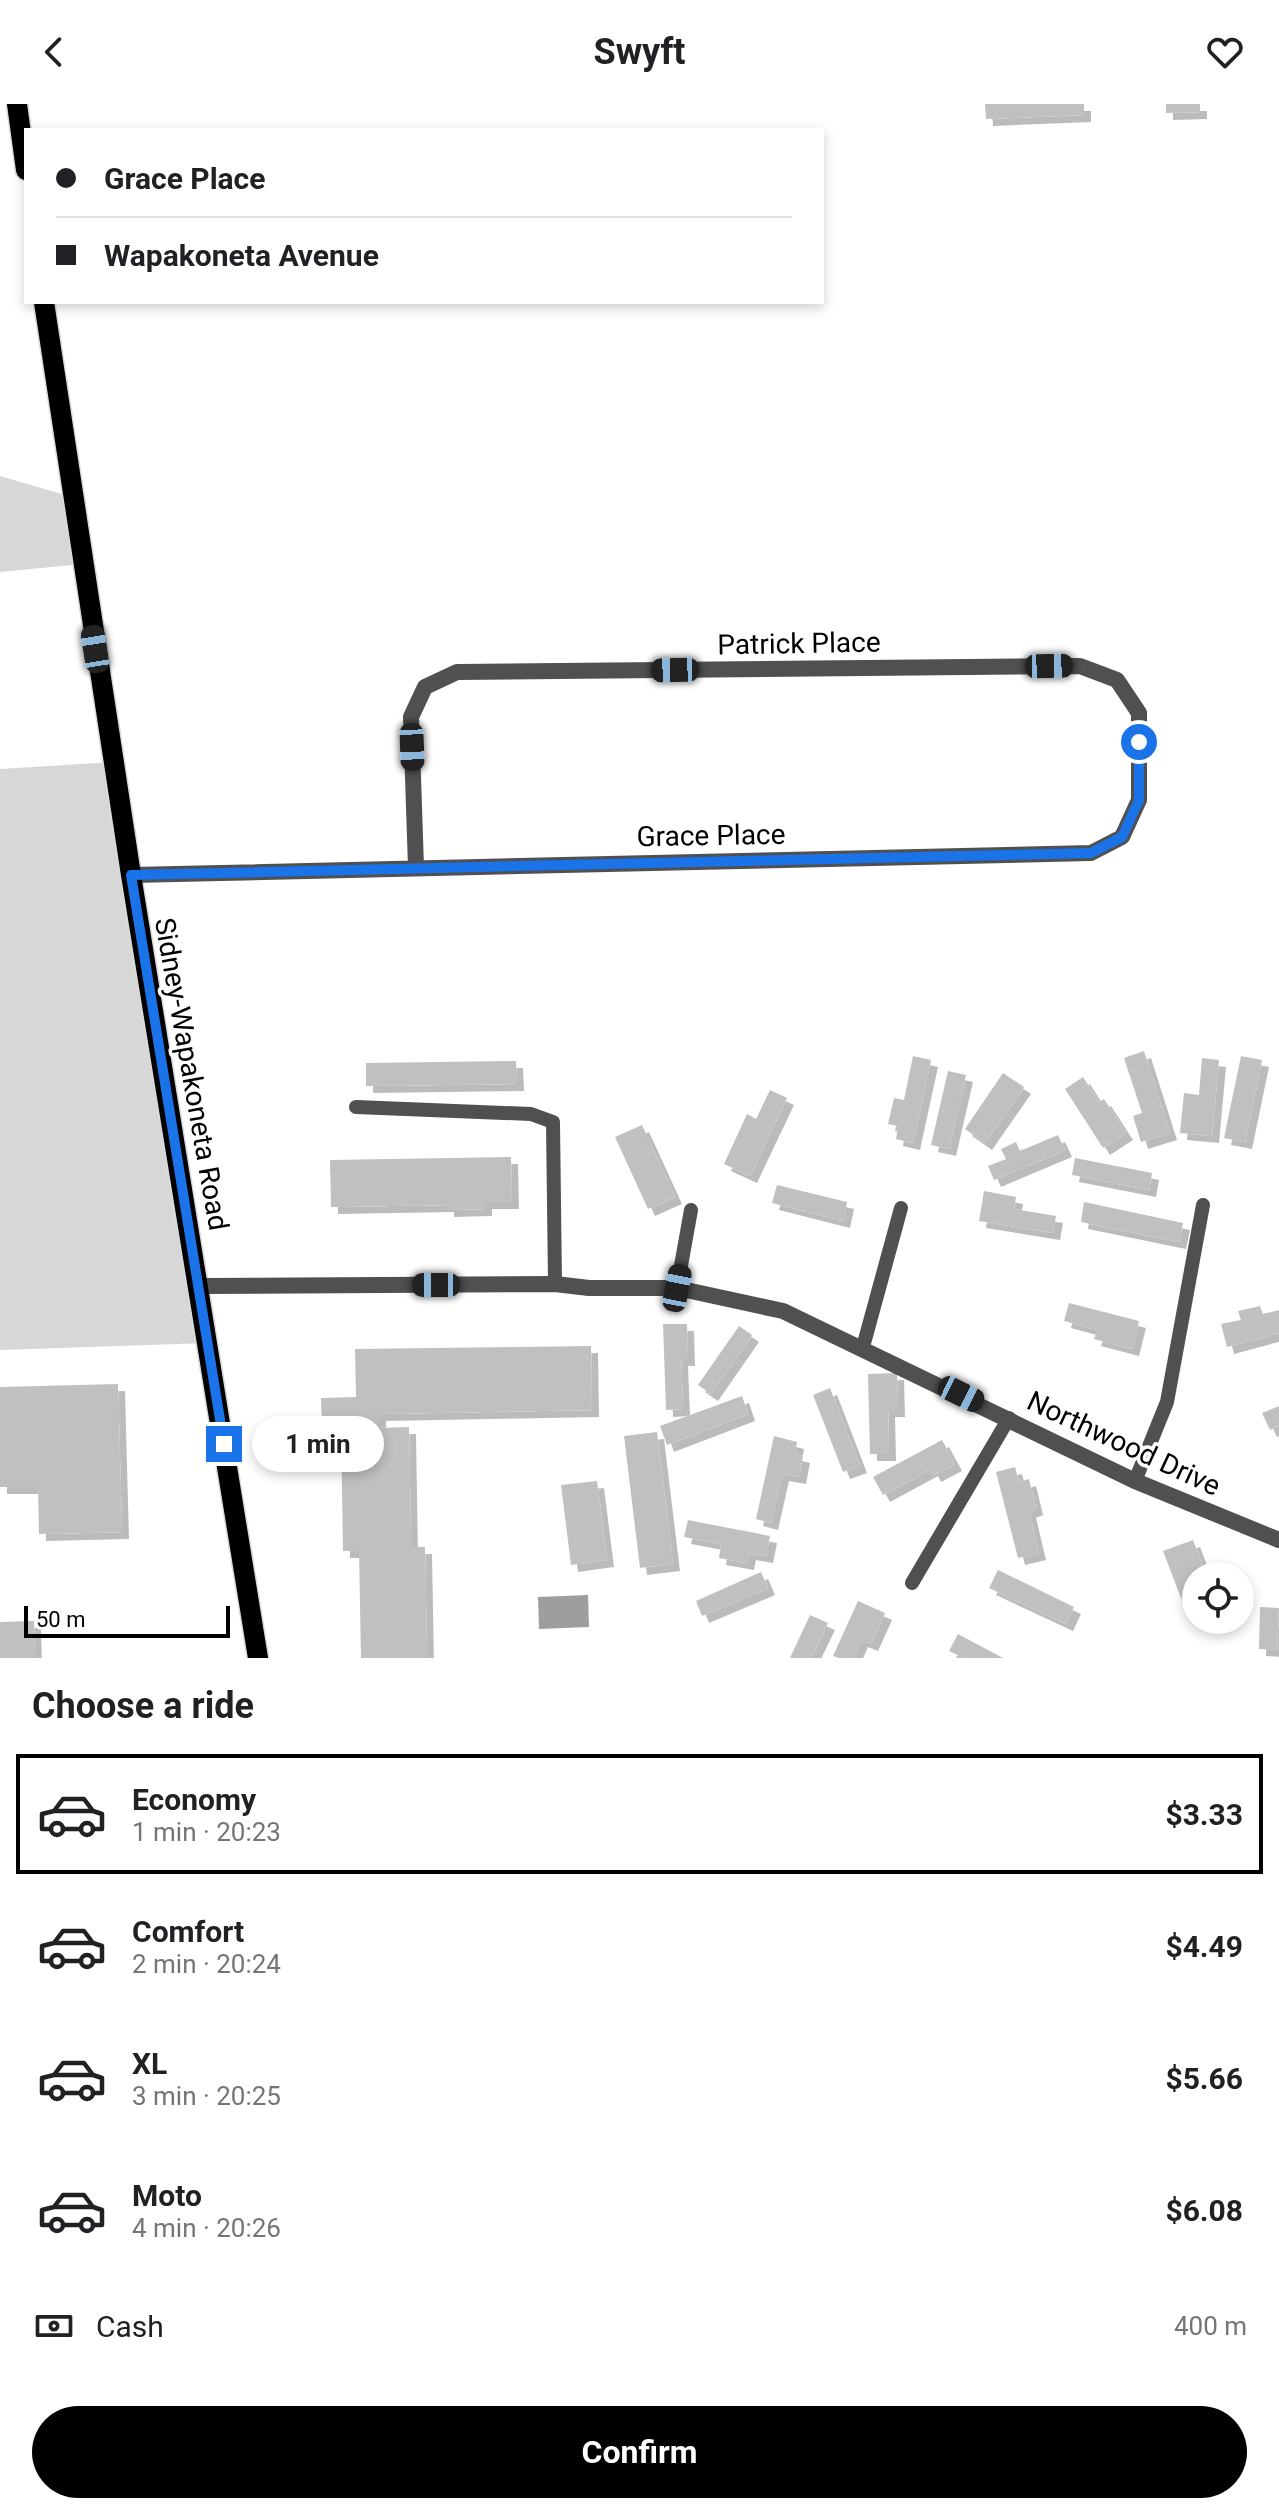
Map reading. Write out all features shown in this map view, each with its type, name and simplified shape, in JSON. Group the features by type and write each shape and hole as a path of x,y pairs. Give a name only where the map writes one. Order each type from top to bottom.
{"main road":[{"path":"17,104 24,155"},
{"name":"Sidney-Wapakoneta Road","path":"44,304 131,875 258,1658"}],"street":[{"name":"Patrick Place","path":"416,867 411,717 425,687 457,672 1080,666 1117,680"},
{"name":"Grace Place","path":"131,875 1091,853 1122,837 1139,800 1139,713 1117,680"},
{"name":"Northwood Drive","path":"200,1286 555,1284 589,1288 677,1288 783,1311 1135,1481 1279,1540"}],"lane":[{"path":"356,1107 531,1114 553,1122 555,1284"},
{"path":"1135,1481 1167,1402 1203,1205"},
{"path":"863,1347 901,1208"},
{"path":"677,1288 691,1210"},
{"path":"912,1583 1009,1418"}],"shaded area":[{"path":"0,476 72,497 82,564 0,572"},
{"path":"113,762 208,1343 0,1350 0,769"},
{"path":"588,1595 589,1627 539,1629 538,1597"}],"building":[{"path":"985,104 1084,104 1084,115 986,119"},
{"path":"1166,104 1200,104 1200,112 1166,113"},
{"path":"1144,1051 1170,1133 1141,1142 1133,1116 1142,1113 1124,1058"},
{"path":"913,1056 931,1060 913,1143 896,1139 898,1126 888,1124 894,1098 904,1100"},
{"path":"1241,1056 1262,1060 1245,1142 1224,1138"},
{"path":"1202,1058 1219,1060 1212,1136 1180,1133 1184,1093 1199,1095"},
{"path":"516,1061 517,1084 366,1086 366,1063"},
{"path":"948,1071 966,1075 949,1149 931,1145"},
{"path":"1003,1073 1024,1087 985,1143 965,1129"},
{"path":"1083,1077 1099,1102 1104,1099 1126,1133 1103,1148 1065,1089"},
{"path":"770,1090 787,1098 750,1176 724,1164 747,1114 756,1119"},
{"path":"642,1125 675,1197 648,1209 615,1137"},
{"path":"1058,1135 1065,1150 994,1180 988,1166 1006,1159 1001,1149 1016,1142 1020,1151"},
{"path":"511,1157 512,1202 485,1202 485,1209 447,1210 447,1205 331,1207 330,1160"},
{"path":"1075,1158 1152,1173 1149,1190 1072,1175"},
{"path":"777,1185 847,1202 843,1221 772,1203"},
{"path":"984,1191 1016,1197 1014,1209 1056,1216 1053,1233 979,1221"},
{"path":"1084,1202 1183,1223 1179,1242 1081,1222"},
{"path":"1069,1303 1139,1321 1132,1349 1094,1339 1097,1330 1064,1321"},
{"path":"1260,1306 1263,1314 1279,1310 1279,1333 1227,1347 1221,1324 1241,1320 1238,1311"},
{"path":"663,1324 687,1324 688,1359 681,1359 683,1409 666,1410"},
{"path":"739,1326 752,1335 711,1394 698,1385"},
{"path":"591,1346 592,1410 379,1414 379,1428 409,1427 411,1547 425,1547 427,1658 361,1658 359,1551 343,1551 341,1430 322,1430 321,1398 356,1397 355,1349"},
{"path":"897,1373 898,1410 888,1410 889,1454 870,1454 868,1374"},
{"path":"118,1384 122,1532 39,1534 38,1487 0,1487 0,1387"},
{"path":"830,1388 860,1466 843,1472 813,1395"},
{"path":"742,1396 748,1414 667,1445 660,1426"},
{"path":"1279,1406 1279,1426 1270,1430 1262,1413"},
{"path":"657,1432 673,1564 640,1568 624,1436"},
{"path":"774,1436 797,1442 795,1454 803,1456 799,1477 782,1474 771,1523 756,1519"},
{"path":"942,1440 955,1464 934,1475 931,1469 883,1495 873,1477"},
{"path":"1015,1467 1019,1482 1029,1479 1036,1508 1029,1511 1039,1553 1018,1558 996,1472"},
{"path":"597,1481 607,1560 571,1565 561,1485"},
{"path":"688,1520 770,1536 766,1556 749,1553 747,1563 719,1558 721,1544 684,1537"},
{"path":"1193,1540 1202,1562 1182,1562 1182,1601 1163,1551"},
{"path":"998,1570 1074,1607 1066,1624 989,1588"},
{"path":"761,1572 768,1588 702,1616 696,1601"},
{"path":"858,1601 885,1613 871,1644 861,1640 853,1658 833,1656"},
{"path":"1260,1607 1279,1608 1277,1650 1259,1649"},
{"path":"810,1615 828,1623 811,1658 790,1658"},
{"path":"34,1621 35,1658 0,1658 0,1622"},
{"path":"958,1634 1003,1658 964,1658 949,1651"}],"route":[{"path":"224,1444 131,875 1091,853 1122,837 1139,800 1139,742"}]}
